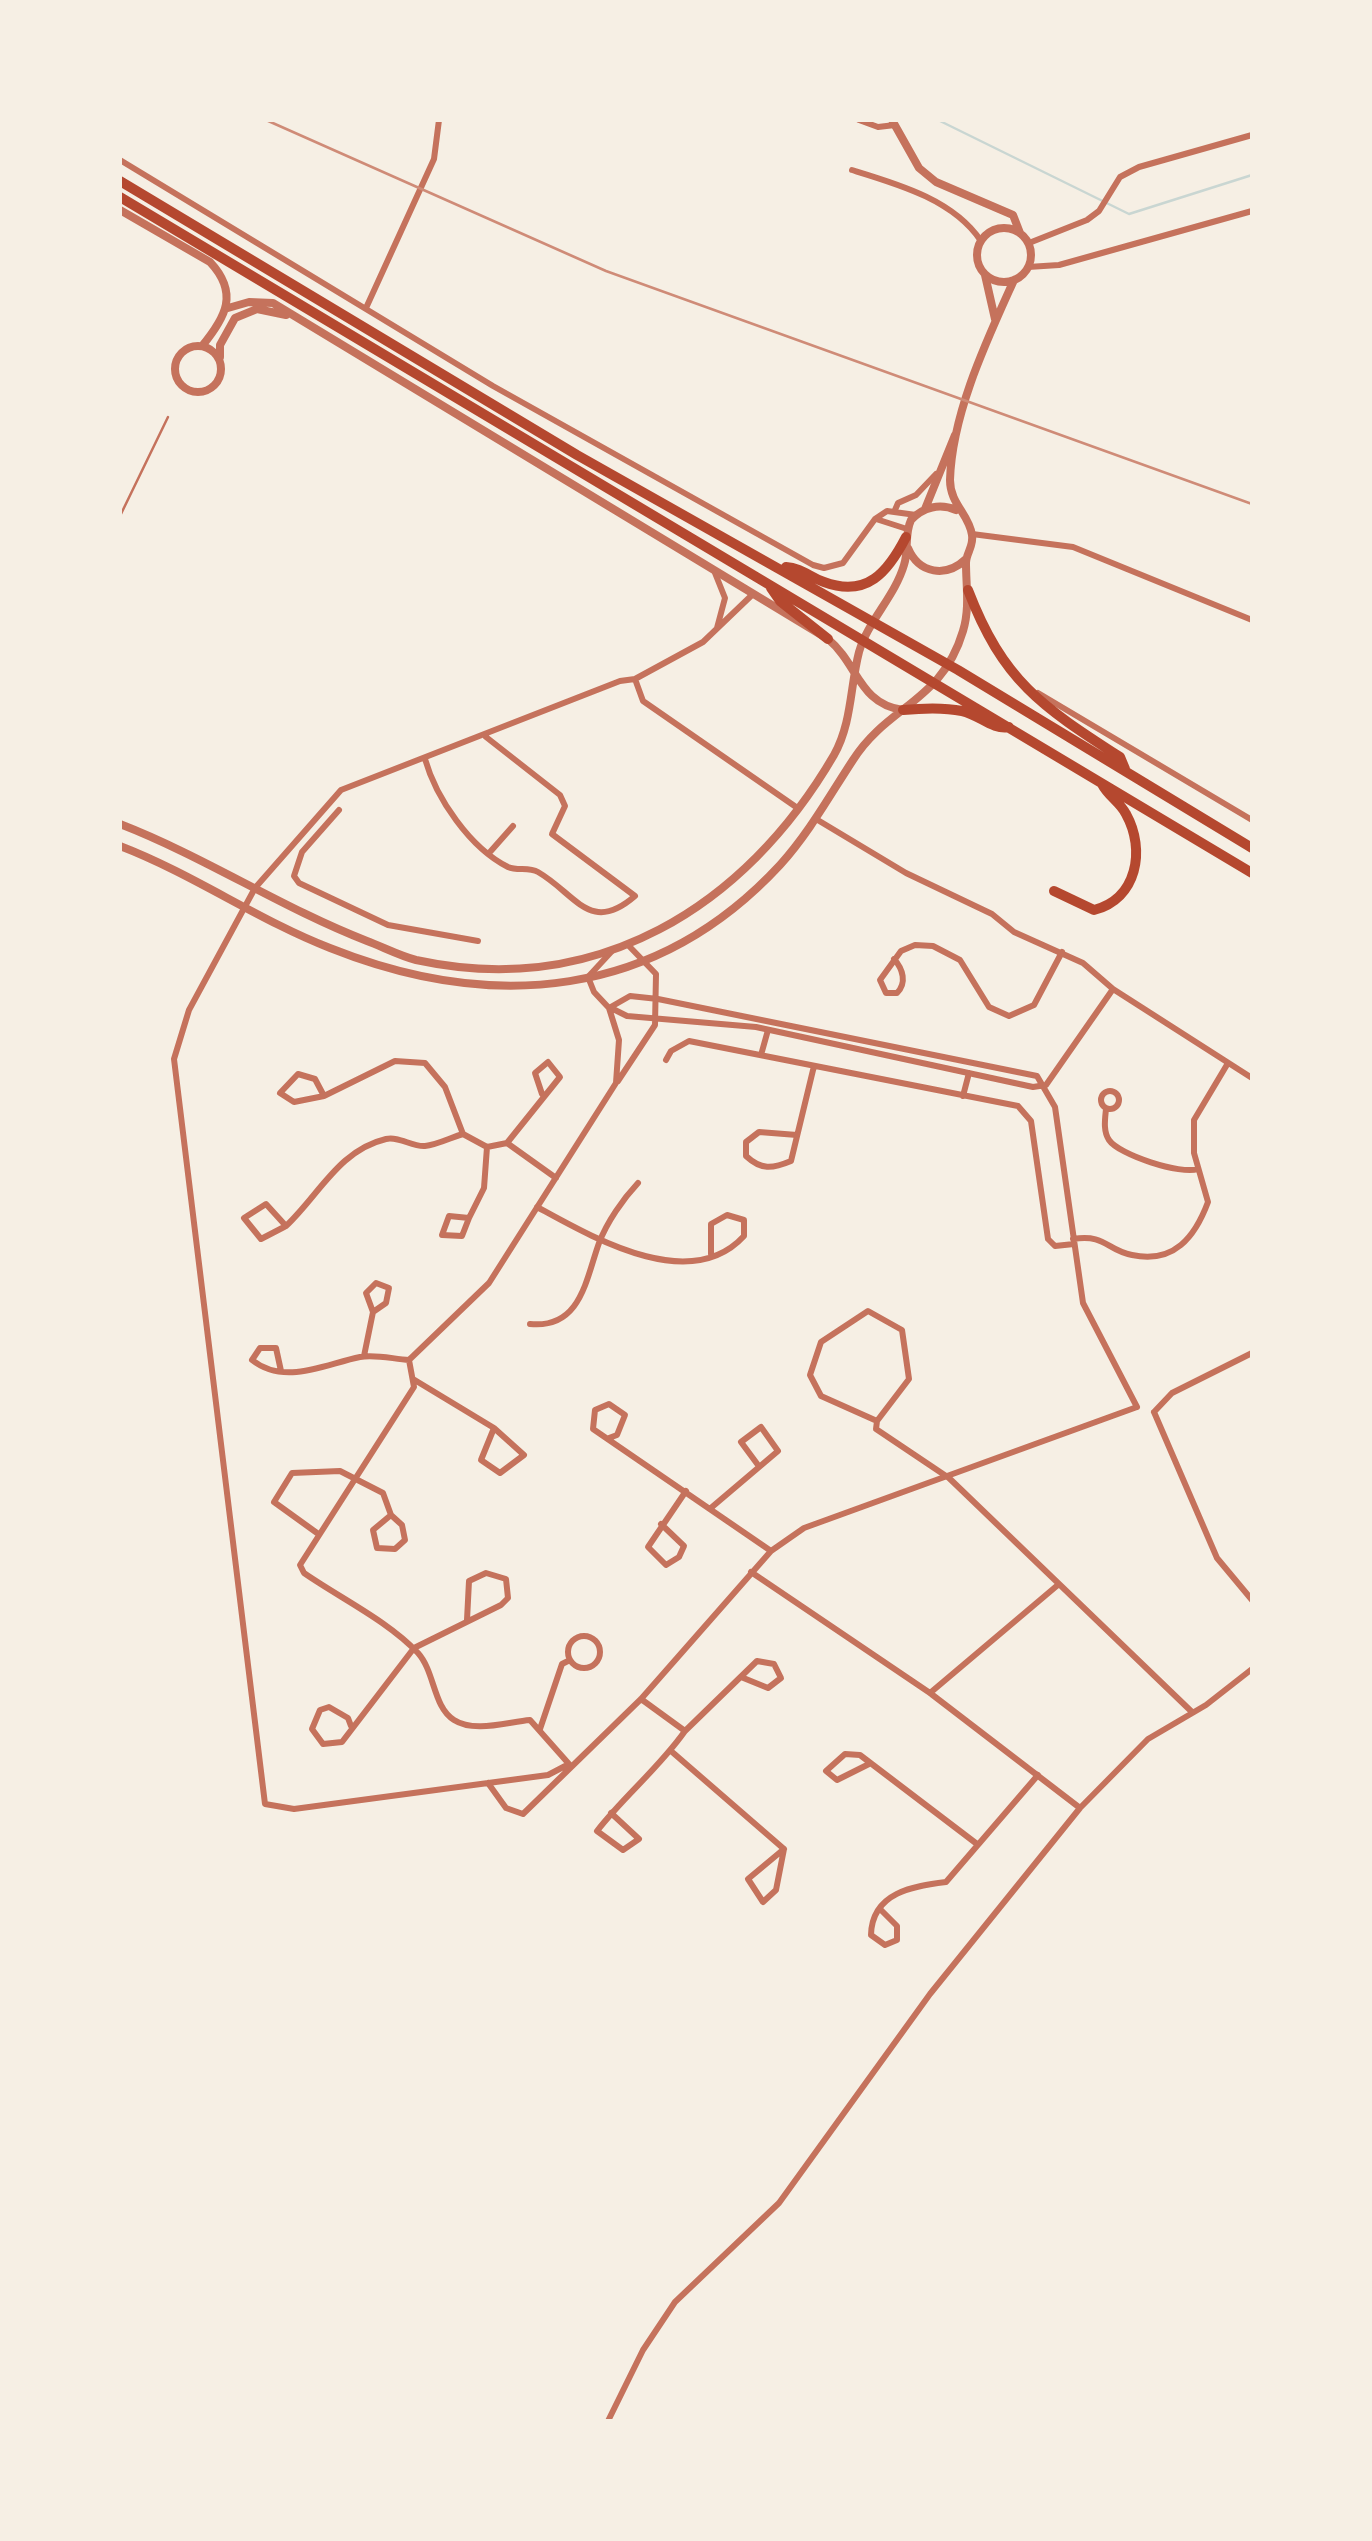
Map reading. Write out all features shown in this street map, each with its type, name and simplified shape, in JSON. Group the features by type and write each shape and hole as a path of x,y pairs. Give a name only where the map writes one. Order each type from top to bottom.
{"main road":[{"path":"120,181 578,455 780,566 1252,848"},
{"path":"120,197 1252,873"},
{"path":"780,566 796,568 836,586 865,586 881,578 892,565 906,537"},
{"path":"767,583 780,601 828,639"},
{"path":"968,590 989,643 1024,685 1062,719 1120,758 1125,770"},
{"path":"903,710 948,708 969,712 999,729 1010,727"},
{"path":"1054,891 1094,910 1120,900 1133,876 1134,830 1124,809 1101,783"}],"street":[{"path":"366,308 434,159 439,120"},
{"path":"859,120 878,127 893,122 919,168 936,182 1012,215 1028,243 1028,268"},
{"path":"1028,243 1099,211 1120,177 1139,167 1252,135"},
{"path":"120,160 493,386 813,565 834,567 850,558 875,519 895,510 916,515"},
{"path":"852,170 946,206 966,219 981,242 978,262 986,274 996,320"},
{"path":"995,207 1000,228"},
{"path":"120,210 210,262 228,290 228,308 202,346 186,349 177,358 176,376 183,388 196,392 210,390 219,380 220,345 235,318 256,309 290,316"},
{"path":"895,510 898,503 926,488 936,474 958,426 996,320 1014,280 1028,268 1060,265 1252,211"},
{"path":"981,242 1000,228"},
{"path":"1000,228 1020,233"},
{"path":"986,274 999,282 1014,280"},
{"path":"228,308 263,301 290,316 828,639 877,703 903,710"},
{"path":"202,346 220,362"},
{"path":"120,846 328,948 411,976 525,989 588,977 646,959 708,927 781,864 868,739 938,682 948,665 964,627 966,558 972,534 950,482 958,426"},
{"path":"120,824 338,930 416,960 520,968 628,945 693,912 726,888 756,859 796,806 843,734 865,639 904,564 906,537 916,515 932,501 936,474"},
{"path":"926,508 941,506 960,512"},
{"path":"875,519 906,537 917,564 935,572 946,571 966,558"},
{"path":"972,534 1073,547 1252,620"},
{"path":"714,572 725,598 716,629"},
{"path":"569,1764 548,1775 294,1808 266,1804 174,1059 189,1010 255,888 341,790 486,737 620,681 634,680 694,648 752,595"},
{"path":"634,680 643,701 796,806"},
{"path":"1024,685 1252,820"},
{"path":"425,759 430,776 472,840 510,868 535,870 596,913 616,912 634,896 552,834 564,806 560,795 486,737"},
{"path":"338,810 302,852 294,876 299,883 388,925 478,941"},
{"path":"816,818 906,873 992,914 1014,932 1062,952 1252,1078"},
{"path":"490,852 513,826"},
{"path":"294,843 302,852"},
{"path":"281,1371 276,1348 260,1348 252,1360 264,1370 281,1371 315,1371 364,1356 408,1360 489,1282 656,1016 656,974 646,959 628,945"},
{"path":"894,959 903,977 900,990 892,994 882,990 880,980 894,959 915,945 944,950 967,966 993,1011 1008,1016 1034,1005 1062,952"},
{"path":"588,977 612,951"},
{"path":"588,977 594,992 609,1008 627,1016 768,1030 1033,1087 1046,1085 1113,989"},
{"path":"609,1008 630,996 658,998 1037,1076 1046,1085 1055,1108 1083,1303 1137,1407"},
{"path":"609,1008 619,1040 616,1083"},
{"path":"761,1055 768,1030"},
{"path":"666,1060 670,1051 688,1040 1018,1106 1031,1120 1048,1240 1054,1246 1094,1236 1137,1256 1180,1250 1192,1237 1208,1202 1192,1136 1194,1120 1228,1063"},
{"path":"324,1096 315,1079 298,1074 280,1092 294,1102 324,1096 395,1061 425,1063 445,1087 463,1134 487,1146 508,1143 556,1178"},
{"path":"508,1143 542,1094 560,1077 548,1062 535,1073 542,1094"},
{"path":"797,1134 759,1132 746,1142 746,1156 756,1165 774,1168 790,1162 797,1134 814,1066"},
{"path":"963,1096 969,1073"},
{"path":"1106,1109 1106,1132 1113,1145 1182,1172 1198,1170"},
{"path":"286,1226 266,1204 244,1218 261,1240 286,1226 334,1168 362,1148 391,1138 424,1146 463,1134"},
{"path":"469,1218 449,1216 442,1235 462,1236 484,1188 487,1146"},
{"path":"530,1324 548,1326 568,1314 588,1287 600,1242 638,1182"},
{"path":"537,1207 600,1242 633,1255 689,1260 711,1254 732,1248 744,1236 744,1220 727,1215 711,1224 711,1254"},
{"path":"364,1356 373,1312 366,1293 376,1282 389,1288 386,1303 373,1312"},
{"path":"877,1421 821,1396 810,1375 822,1342 868,1312 902,1330 909,1379 877,1421 876,1429 949,1478 1192,1712"},
{"path":"1154,1412 1172,1392 1252,1353"},
{"path":"408,1360 414,1387 302,1557 304,1573 414,1648 430,1666 444,1712 456,1721 468,1726 530,1720 569,1764"},
{"path":"413,1379 494,1428 524,1455 500,1473 481,1460 494,1428"},
{"path":"609,1438 618,1435 625,1415 609,1404 595,1410 593,1429 771,1550"},
{"path":"487,1782 506,1808 523,1814 569,1764 641,1698 771,1550 804,1528 1137,1407 1154,1412"},
{"path":"1154,1412 1217,1558 1252,1600"},
{"path":"712,1507 778,1450 760,1427 741,1442 758,1465"},
{"path":"317,1533 274,1502 292,1473 340,1470 384,1493 390,1515 402,1525 404,1540 395,1550 377,1548 373,1530 390,1515"},
{"path":"661,1524 684,1546 679,1557 666,1565 648,1546 661,1524 686,1491"},
{"path":"751,1572 930,1693 1080,1808"},
{"path":"351,1726 348,1718 329,1706 320,1710 312,1728 316,1740 332,1745 350,1734 351,1726 414,1648 467,1620 508,1598 506,1579 486,1574 469,1581 467,1620"},
{"path":"930,1693 1059,1584"},
{"path":"578,1638 592,1639 599,1648 592,1666 583,1668 570,1660 570,1645 578,1638"},
{"path":"539,1730 562,1664 570,1660"},
{"path":"611,1813 639,1839 623,1850 597,1831 611,1813 671,1751 685,1731 757,1661 774,1664 781,1678 768,1688 741,1677"},
{"path":"608,2421 643,2350 675,2302 700,2273 779,2203 930,1994 1080,1808 1148,1739 1252,1669"},
{"path":"641,1698 685,1731"},
{"path":"671,1751 784,1849"},
{"path":"869,1764 837,1780 826,1770 845,1754 860,1755 977,1844"},
{"path":"880,1909 897,1926 897,1940 885,1946 871,1934 880,1909 904,1887 946,1882 1038,1775"},
{"path":"784,1849 776,1890 763,1902 748,1879 784,1849"}],"lane":[{"path":"120,516 168,418"}],"waterway":[{"path":"938,120 1129,214 1252,175"}],"railway":[{"path":"266,120 606,271 1252,504"}]}
